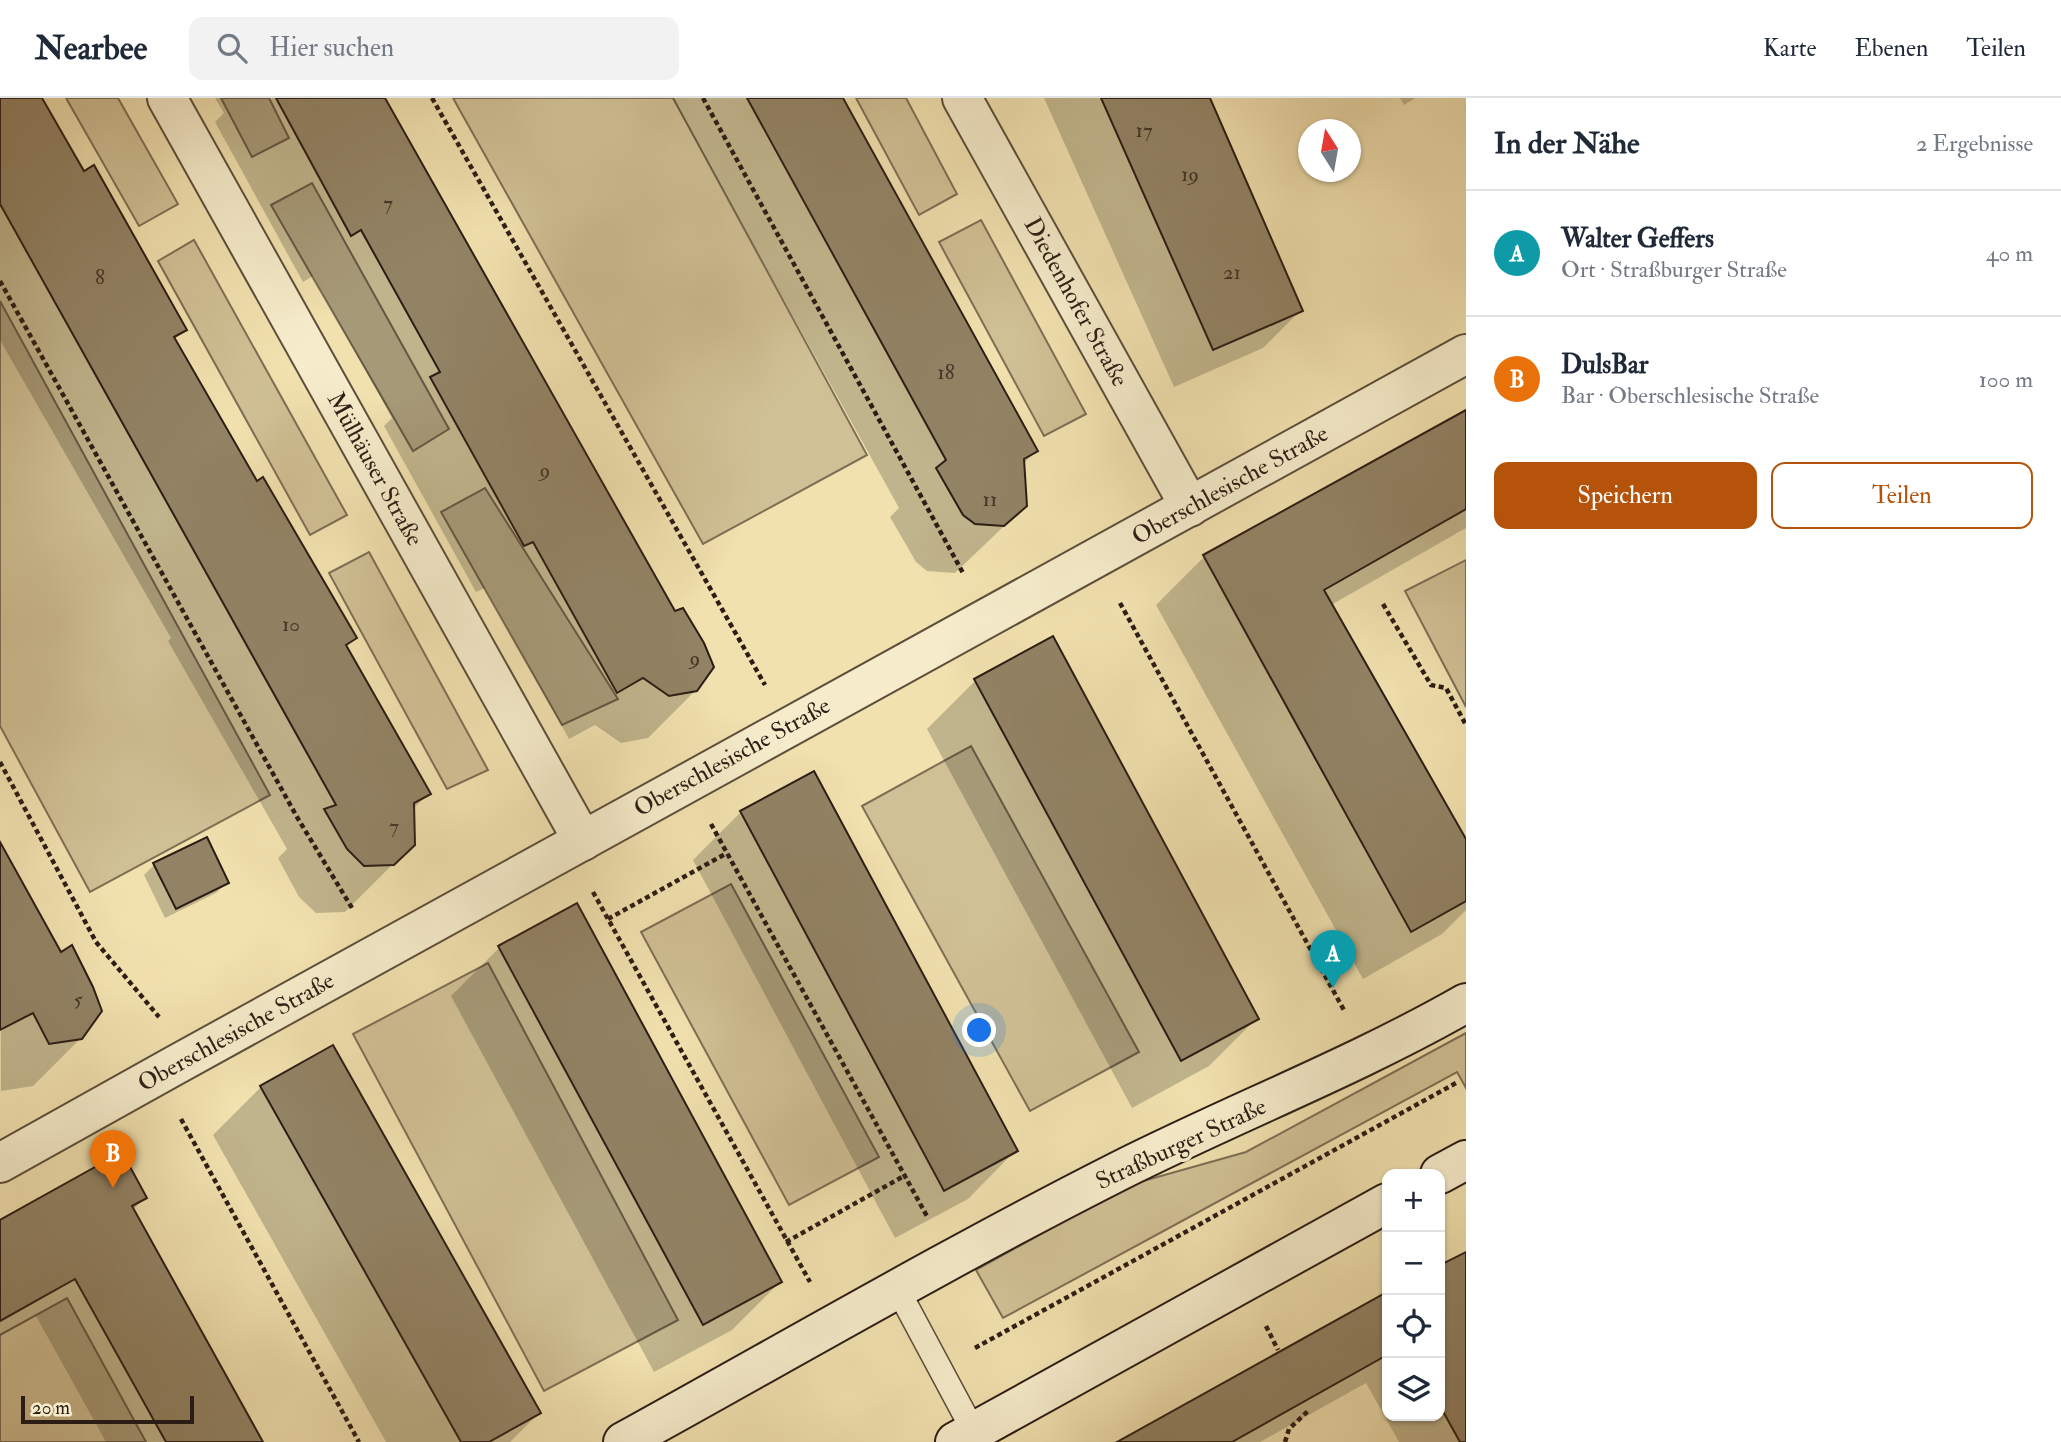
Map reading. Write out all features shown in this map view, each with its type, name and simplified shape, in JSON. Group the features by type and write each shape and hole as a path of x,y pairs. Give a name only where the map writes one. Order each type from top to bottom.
{"street":[{"name":"Mülhäuser Straße","path":"167,98 576,844"},
{"name":"Diedenhofer Straße","path":"962,98 1190,507"},
{"name":"Oberschlesische Straße","path":"0,1163 687,780 989,620 1466,354"},
{"name":"Straßburger Straße","path":"623,1442 951,1260 1121,1170 1369,1056 1466,1003"},
{"path":"1445,1171 1466,1160"},
{"path":"965,1437 1382,1206"}],"lane":[{"path":"898,1290 940,1367 965,1437"}],"path":[{"path":"432,98 789,726"},
{"path":"703,98 989,620"},
{"path":"0,281 297,817 379,954"},
{"path":"1096,560 1328,979"},
{"path":"1383,604 1431,685 1446,688 1466,725"},
{"path":"0,762 96,942 191,1055"},
{"path":"687,780 951,1260"},
{"path":"576,844 608,919 786,1242 835,1325"},
{"path":"608,919 727,853"},
{"path":"156,1075 359,1442"},
{"path":"940,1367 1456,1083"},
{"path":"786,1242 905,1176"},
{"path":"1285,1442 1289,1429 1309,1410"}],"shaded area":[{"path":"66,98 118,98 178,204 139,226"},
{"path":"221,98 269,98 289,138 252,157"},
{"path":"453,98 673,98 867,455 703,544"},
{"path":"856,98 906,98 957,194 919,215"},
{"path":"312,183 449,429 413,451 271,205"},
{"path":"981,220 1086,414 1044,436 939,242"},
{"path":"194,240 347,515 310,535 158,261"},
{"path":"0,301 270,795 90,892 0,726"},
{"path":"485,488 618,699 562,725 441,512"},
{"path":"369,552 488,770 447,789 329,573"},
{"path":"1466,560 1466,707 1405,591"},
{"path":"971,746 1139,1052 1030,1111 862,806"},
{"path":"731,884 879,1157 789,1205 641,932"},
{"path":"488,963 678,1320 544,1391 353,1034"},
{"path":"1466,1033 1466,1088 1457,1072 1003,1318 976,1270 1129,1185 1246,1152"},
{"path":"67,1298 146,1442 0,1442 0,1335"}],"building":[{"path":"0,98 42,98 84,171 94,165 187,330 174,337 257,481 263,477 357,638 346,645 431,794 414,803 415,845 394,865 364,866 347,849 324,809 336,805 0,204"},
{"path":"276,98 385,98 675,611 683,608 704,643 714,667 697,691 669,696 643,678 617,693 533,542 524,546 430,377 440,372 361,230 351,236"},
{"path":"747,98 843,98 1038,451 1024,459 1027,506 1004,526 975,524 963,515 936,468 946,460"},
{"path":"1101,98 1210,98 1303,311 1213,350"},
{"path":"1466,410 1466,509 1324,590 1466,839 1466,901 1411,932 1203,555"},
{"path":"1053,636 1259,1019 1181,1061 974,679"},
{"path":"814,771 1018,1151 944,1191 740,811"},
{"path":"207,837 229,883 176,909 153,863"},
{"path":"0,842 61,952 72,945 93,987 102,1011 82,1039 49,1044 33,1013 0,1030"},
{"path":"577,903 782,1282 703,1325 498,946"},
{"path":"333,1045 541,1413 489,1442 461,1442 260,1086"},
{"path":"122,1152 147,1198 132,1206 263,1442 166,1442 75,1279 0,1321 0,1220"},
{"path":"1466,1252 1466,1442 1460,1442 1445,1415 1445,1262"},
{"path":"1382,1295 1382,1358 1232,1442 1117,1442"}],"place":[{"name":"Walter Geffers","path":"1333,988"},
{"name":"DulsBar","path":"113,1188"}]}
